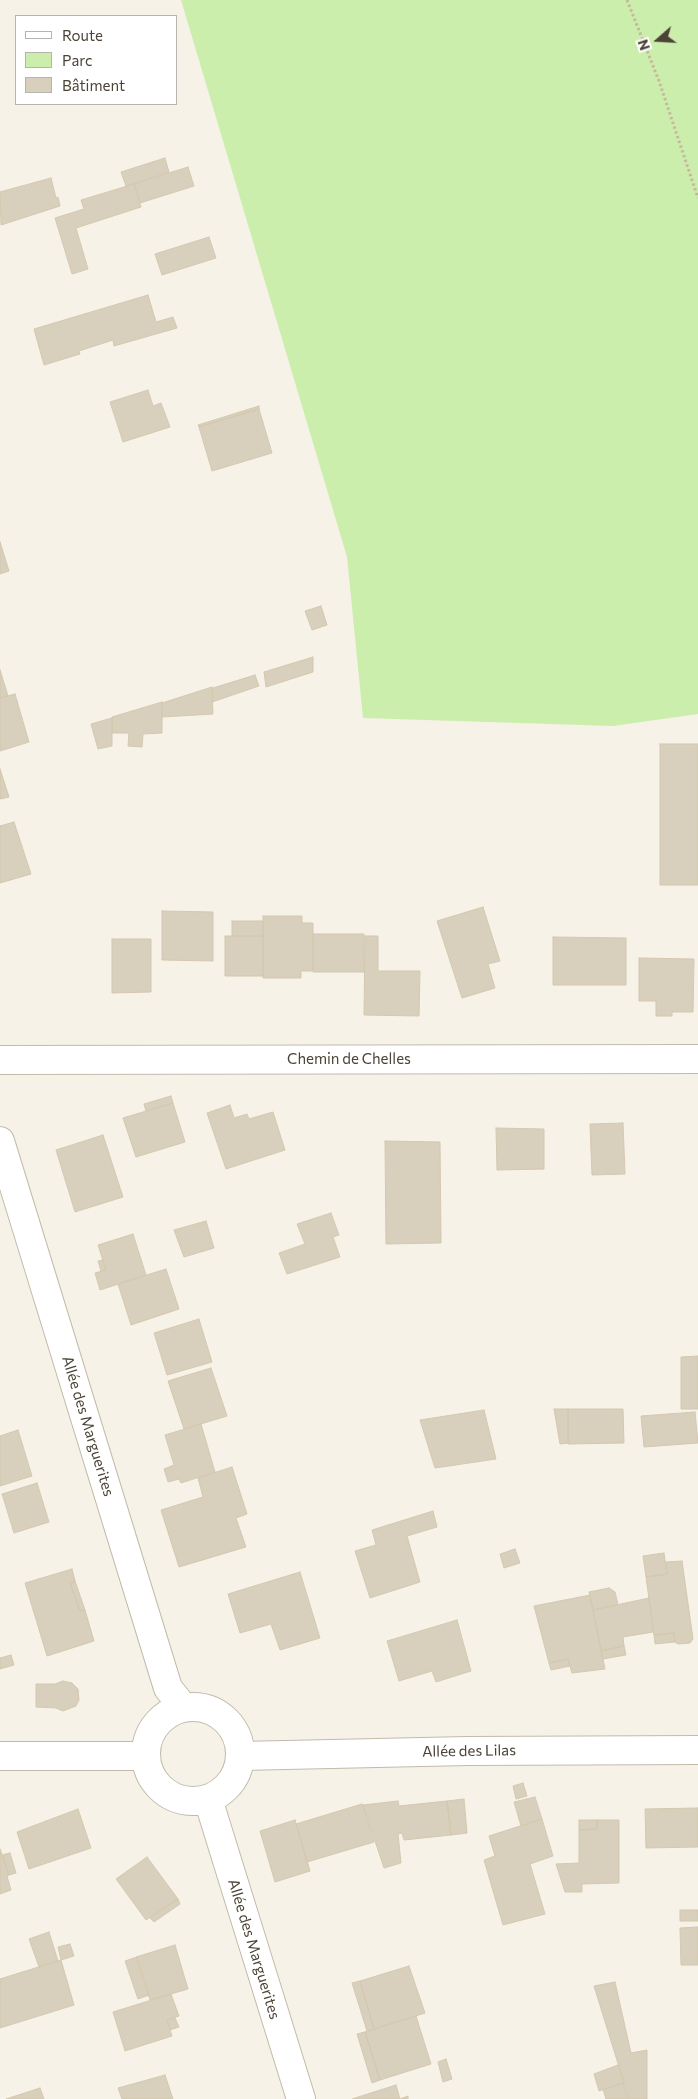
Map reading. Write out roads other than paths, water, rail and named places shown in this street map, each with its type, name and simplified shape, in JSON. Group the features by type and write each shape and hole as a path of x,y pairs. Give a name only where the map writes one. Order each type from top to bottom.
{"street":[{"name":"Chemin de Chelles","path":"0,1060 698,1059"},
{"name":"Allée des Marguerites","path":"0,1141 168,1688 184,1706"},
{"path":"184,1706 201,1706 217,1712 230,1724 238,1739 240,1756 236,1774 224,1789 208,1799 194,1801 179,1799 166,1793 155,1783 148,1770 146,1756 147,1739 155,1724 168,1713 184,1706"},
{"name":"Allée des Lilas","path":"240,1756 468,1751 698,1750"},
{"path":"0,1756 146,1756"},
{"name":"Allée des Marguerites","path":"208,1799 301,2099"}]}
